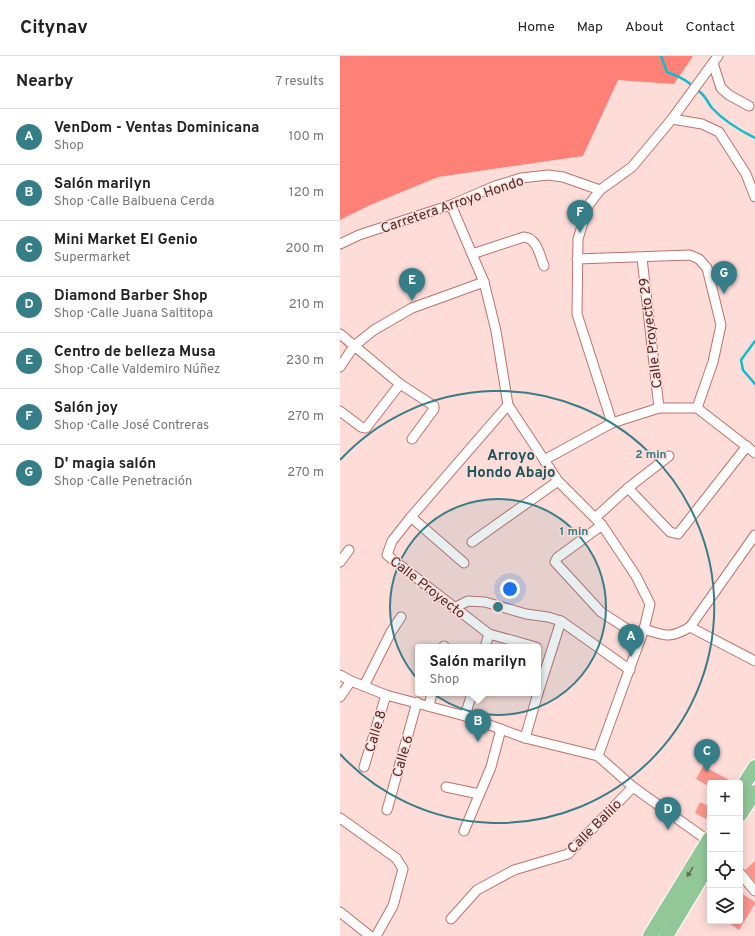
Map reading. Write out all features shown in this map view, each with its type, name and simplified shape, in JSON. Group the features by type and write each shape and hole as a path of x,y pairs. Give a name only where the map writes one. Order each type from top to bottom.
{"main road":[{"path":"743,786 755,767"},
{"path":"743,810 755,792"},
{"path":"650,936 707,845"},
{"path":"666,936 707,868"}],"street":[{"path":"612,423 577,314 578,239 588,206 600,190 632,167 672,119 713,63"},
{"path":"713,63 721,88 729,95 749,106"},
{"path":"672,119 702,124 719,132 746,174 755,197"},
{"name":"Carretera Arroyo Hondo","path":"340,244 359,235 451,205 495,186 521,178 548,176 563,177 600,190"},
{"path":"451,205 484,282 496,331 508,405 558,481 599,521 636,576 650,604 630,670 598,756"},
{"path":"472,254 524,237 529,237 534,242 544,266"},
{"path":"577,259 642,258 690,255 699,259 707,268 721,325 713,362 696,408"},
{"name":"Calle Proyecto 29","path":"642,258 659,408"},
{"path":"340,367 354,346 374,330 412,308 484,282"},
{"path":"340,334 400,384 434,406 434,409 412,439"},
{"path":"340,411 360,427 366,428 400,384"},
{"name":"Calle Proyecto","path":"508,405 411,517 392,541 387,555 489,634 526,644"},
{"path":"544,460 612,423 659,408 696,408 755,453"},
{"path":"628,488 670,532 678,534 747,446"},
{"path":"669,456 628,488 599,521 557,558 556,562 601,612 642,633 667,636 678,634 690,627 755,535"},
{"path":"472,542 558,481"},
{"path":"411,517 464,564"},
{"path":"340,562 349,550"},
{"path":"454,608 468,601 485,602 526,614 548,616 561,621 630,670"},
{"path":"364,686 391,632 401,617"},
{"path":"541,682 561,621"},
{"path":"690,627 755,661"},
{"path":"486,644 489,634"},
{"name":"Calle Proyecto","path":"541,648 550,651"},
{"path":"340,675 351,681 386,694 465,716 525,738 598,756 633,787 707,838"},
{"path":"340,697 351,681"},
{"name":"Calle 8","path":"364,767 386,694"},
{"path":"429,706 431,696"},
{"path":"465,716 471,696"},
{"path":"525,738 537,696"},
{"name":"Calle 6","path":"387,810 417,702"},
{"path":"464,831 491,767 501,729"},
{"path":"446,787 480,794"},
{"name":"Calle Balilo","path":"451,919 477,890 514,870 568,854 633,787"},
{"path":"340,818 396,858 403,869 393,906 376,936"},
{"path":"743,877 755,891"},
{"path":"340,912 370,936"}],"shaded area":[{"path":"340,56 693,56 674,84 618,80 583,156 438,177 370,205 340,220"}],"building":[{"path":"703,766 729,780 707,780 707,785 696,779"},
{"path":"700,802 707,806 706,819 695,813"},
{"path":"755,861 755,882 745,870"},
{"path":"743,894 755,902 743,924"},
{"path":"730,924 743,924 739,930"}],"waterway":[{"path":"661,56 667,72 690,83 706,98 712,108 722,117 755,138"},
{"path":"755,341 741,360 743,370 755,384"}],"place":[{"name":"Salón joy","path":"580,233"},
{"name":"D' magia salón","path":"724,294"},
{"name":"Centro de belleza Musa","path":"412,301"},
{"name":"VenDom - Ventas Dominicana","path":"631,657"},
{"name":"Salón marilyn","path":"478,742"},
{"name":"Mini Market El Genio","path":"707,772"},
{"name":"Diamond Barber Shop","path":"668,830"}],"district":[{"name":"Arroyo Hondo Abajo","path":"511,464"}]}
